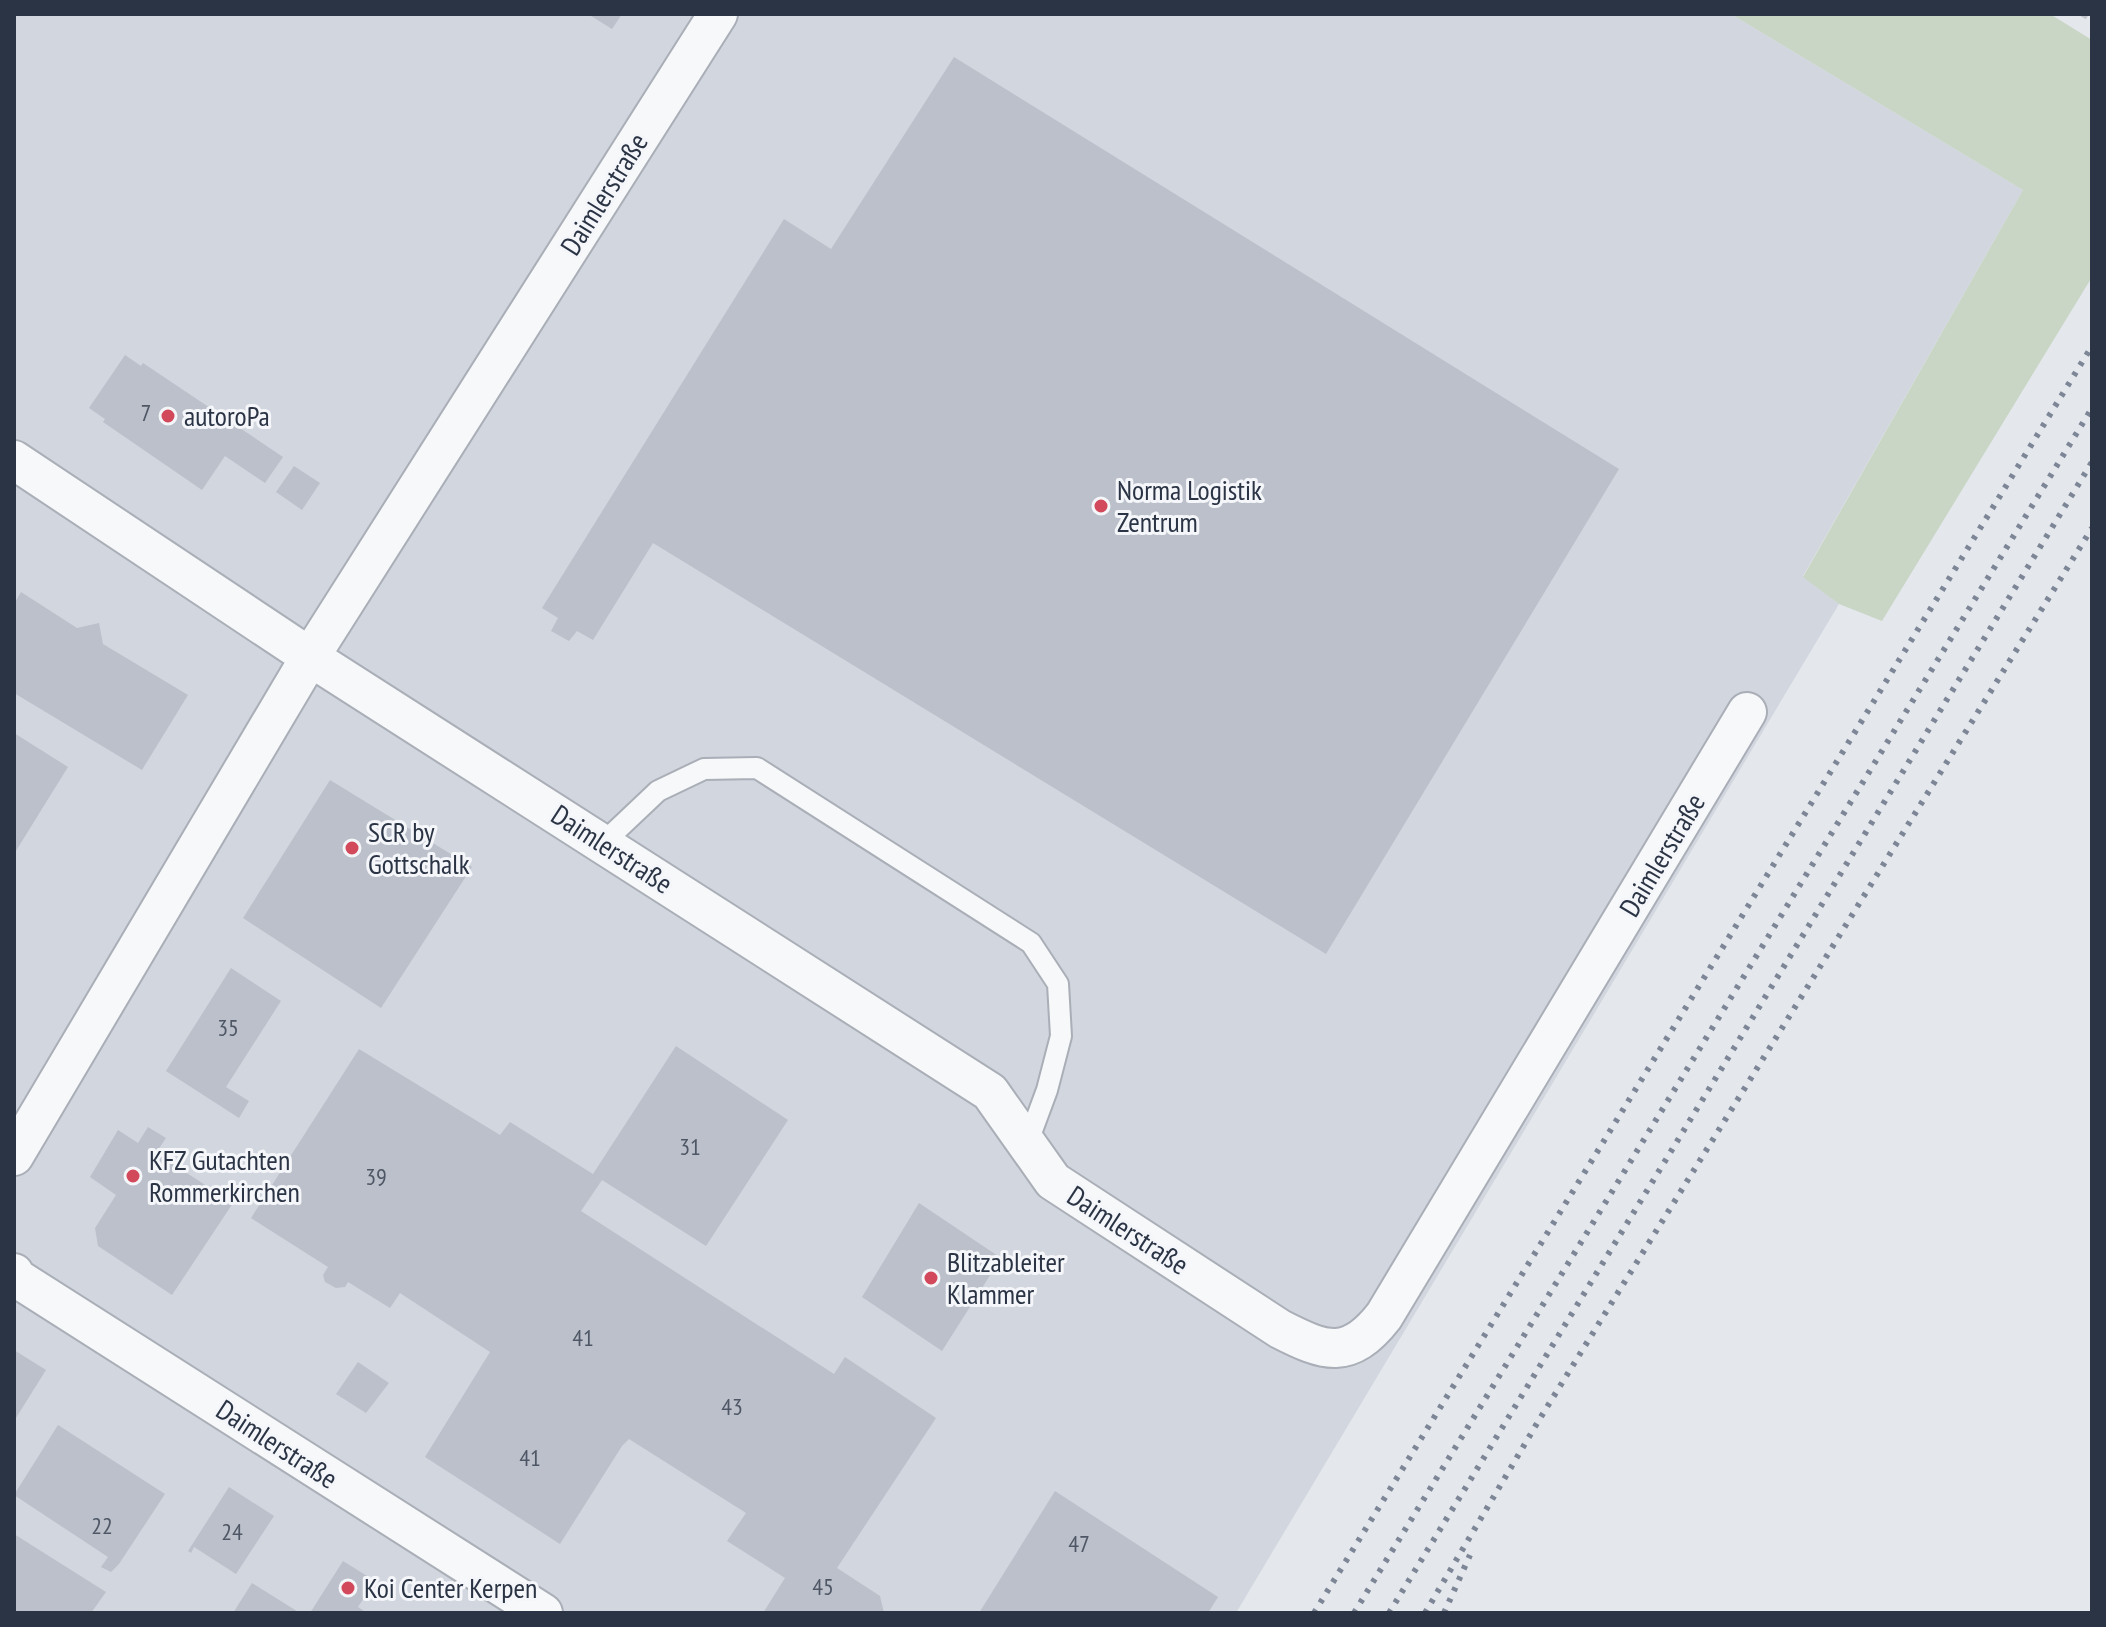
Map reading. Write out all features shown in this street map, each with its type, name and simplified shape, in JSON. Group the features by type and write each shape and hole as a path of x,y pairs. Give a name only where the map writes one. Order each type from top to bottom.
{"street":[{"name":"Daimlerstraße","path":"14,1156 310,657 718,14"},
{"name":"Daimlerstraße","path":"14,460 310,657 990,1092 1053,1181 1280,1329 1311,1345 1327,1349 1362,1339 1384,1316 1747,712"},
{"name":"Daimlerstraße","path":"14,1273 15,1277 543,1613"}],"lane":[{"path":"603,843 658,791 704,769 757,768 1031,943 1058,984 1061,1036 1047,1090 1027,1144"}],"path":[{"path":"2082,14 2092,20"}],"shaded area":[{"path":"14,14 1731,14 2023,190 1803,576 1839,604 1236,1613 14,1613"}],"green space":[{"path":"1731,14 2050,14 2092,40 2092,277 1882,621 1839,604 1803,577 2023,190"}],"building":[{"path":"588,14 622,14 612,29"},
{"name":"Norma Logistik Zentrum","path":"954,57 1619,469 1326,954 653,543 593,640 577,631 569,641 551,631 558,618 542,608 784,219 831,249"},
{"path":"125,355 141,366 143,363 283,457 265,483 225,456 202,490 103,422 105,419 89,408"},
{"path":"294,466 320,483 302,510 276,492"},
{"path":"21,592 77,628 99,623 103,644 188,695 142,770 14,693 14,604"},
{"path":"14,733 68,767 14,854"},
{"path":"330,780 472,867 381,1008 243,918"},
{"path":"231,968 281,1001 226,1087 249,1101 239,1118 166,1071"},
{"path":"676,1046 788,1120 706,1246 602,1180 581,1211 834,1374 845,1357 936,1418 837,1568 880,1596 884,1613 763,1613 785,1578 727,1541 746,1513 629,1439 560,1544 425,1457 490,1352 400,1293 390,1308 348,1282 345,1287 336,1288 325,1282 323,1275 328,1267 251,1218 359,1049 500,1135 510,1122 593,1174"},
{"path":"148,1127 166,1138 156,1153 233,1203 172,1295 98,1246 95,1228 116,1195 90,1177 118,1130 138,1143"},
{"name":"Blitzableiter Klammer","path":"919,1203 1001,1258 942,1351 862,1297"},
{"path":"14,1350 46,1370 14,1421"},
{"path":"358,1362 389,1383 366,1413 336,1394"},
{"path":"58,1425 165,1494 111,1572 101,1567 108,1557 14,1495"},
{"path":"229,1487 274,1516 236,1574 194,1547 191,1553 188,1551"},
{"path":"1055,1491 1218,1597 1208,1613 979,1613"},
{"path":"14,1534 106,1592 91,1613 14,1613"},
{"path":"343,1561 375,1581 358,1607 367,1613 310,1613"},
{"path":"252,1583 300,1613 233,1613"}],"railway":[{"path":"1314,1613 2092,346"},
{"path":"1354,1613 2092,408"},
{"path":"1389,1613 2092,462"},
{"path":"1425,1613 1539,1420 2092,528"},
{"path":"1444,1613 1470,1555"}],"place":[{"name":"autoroPa","path":"168,416"},
{"name":"Norma Logistik Zentrum","path":"1101,506"},
{"name":"SCR by Gottschalk","path":"352,848"},
{"name":"KFZ Gutachten Rommerkirchen","path":"133,1176"},
{"name":"Blitzableiter Klammer","path":"931,1278"},
{"name":"Koi Center Kerpen","path":"348,1588"}]}
